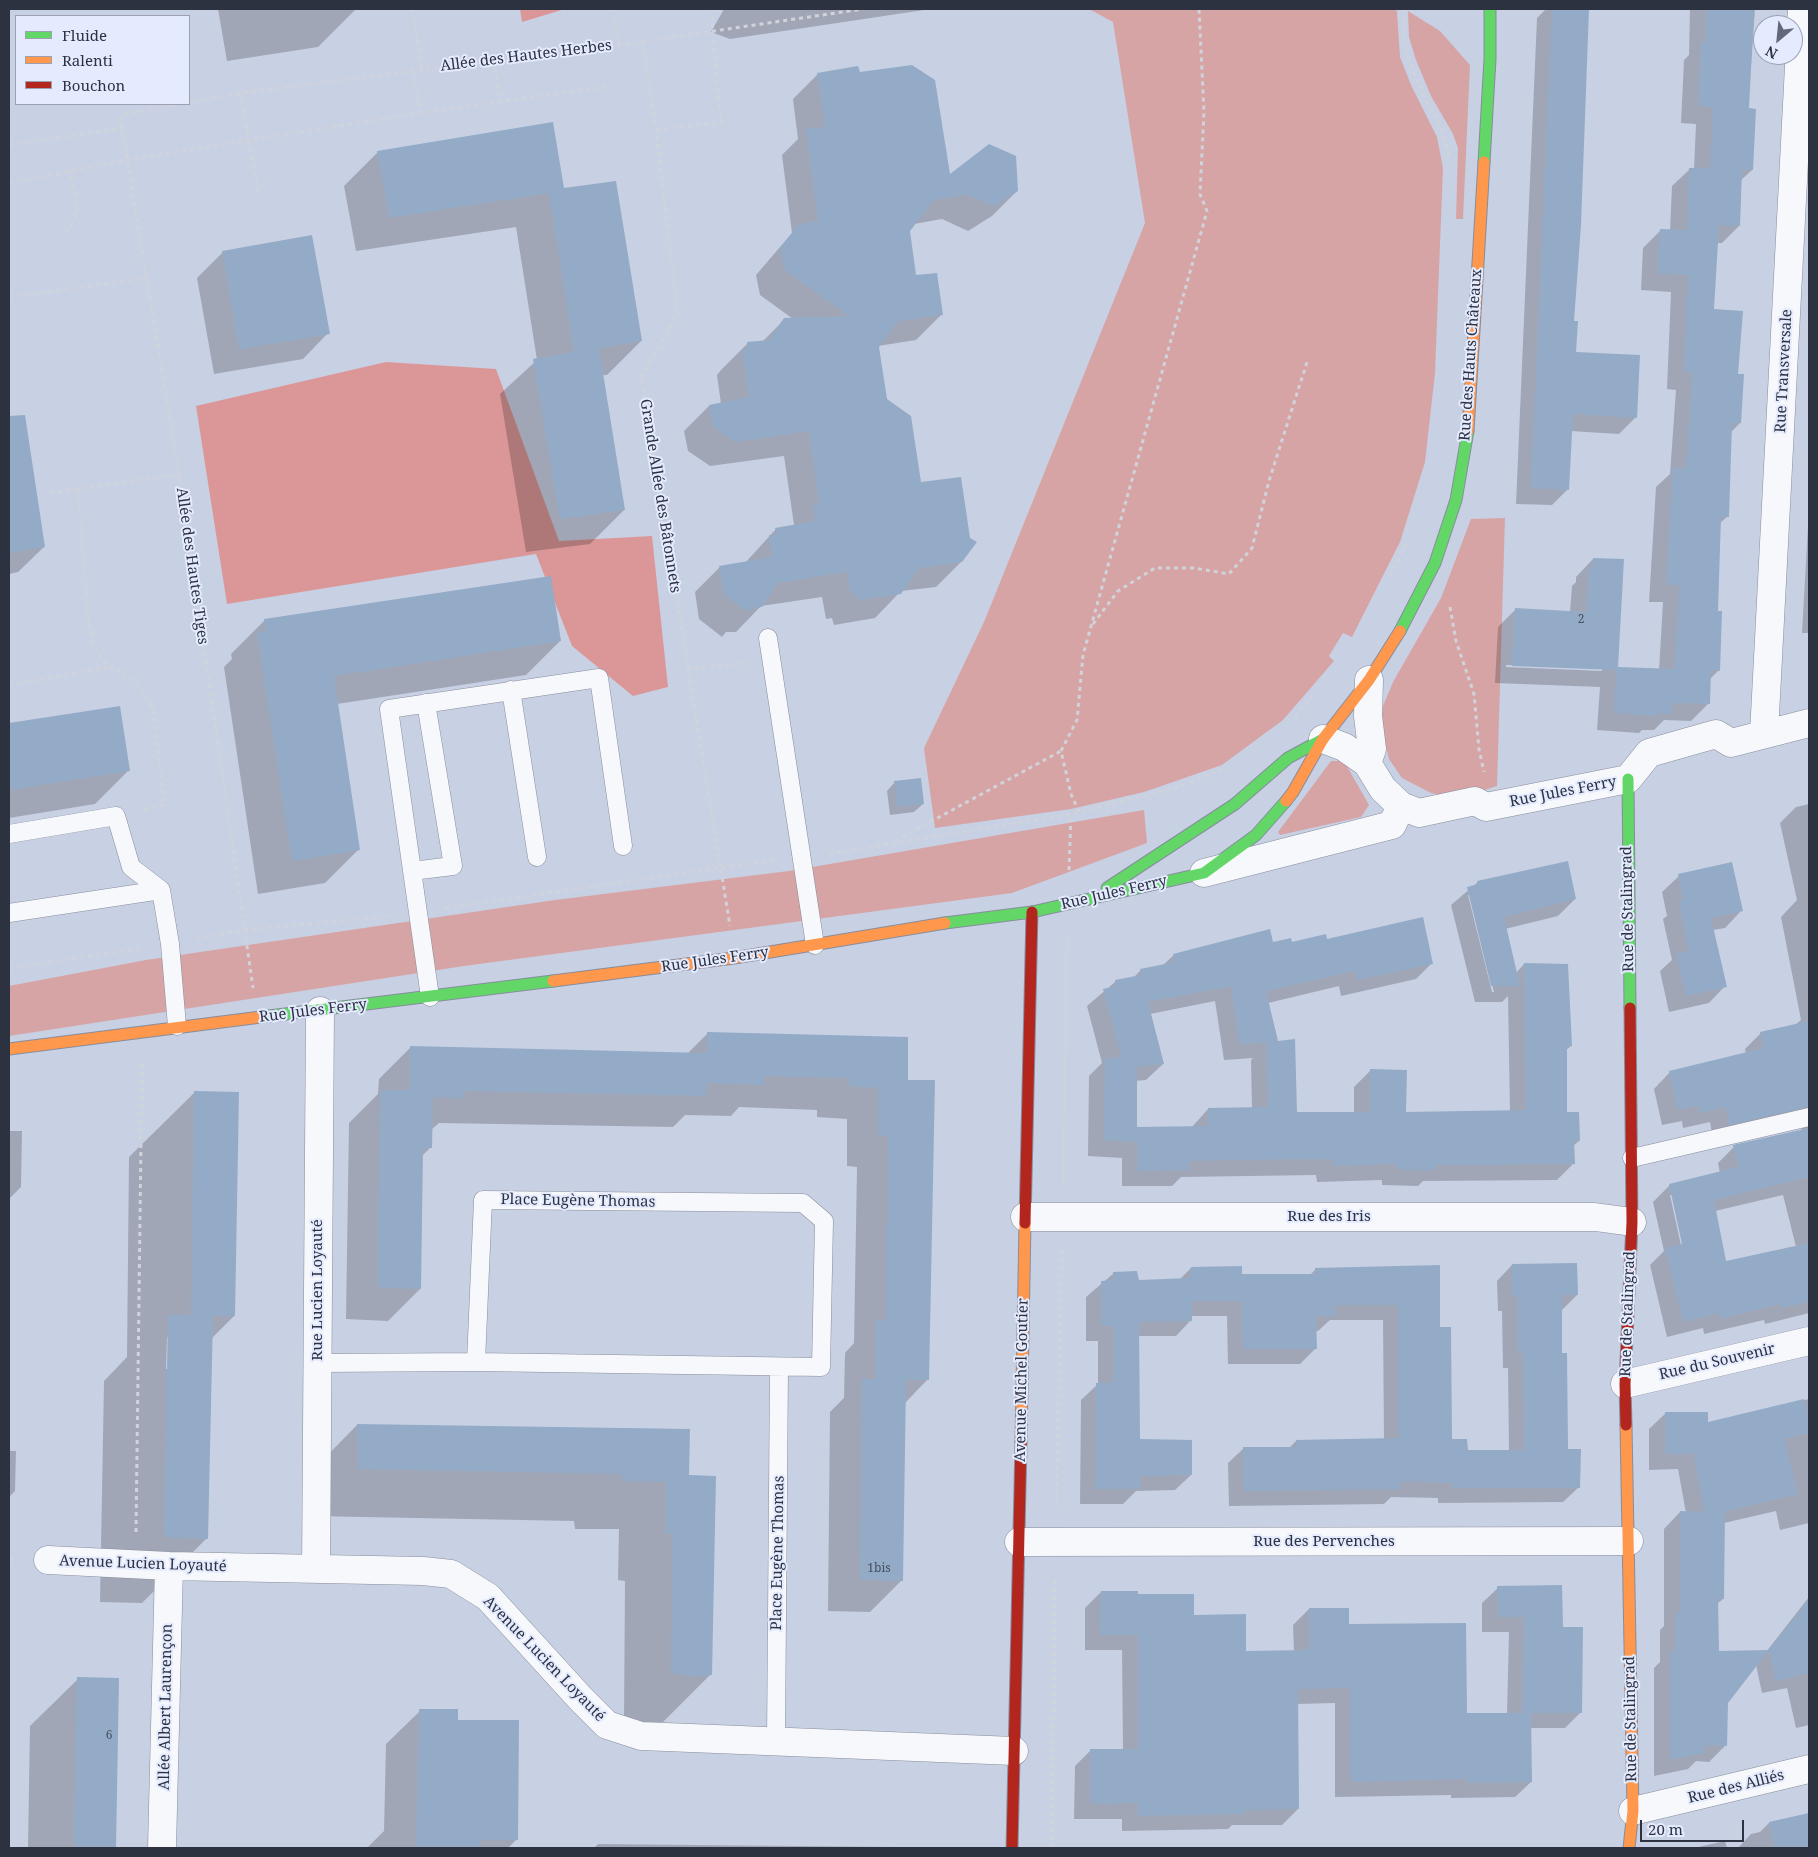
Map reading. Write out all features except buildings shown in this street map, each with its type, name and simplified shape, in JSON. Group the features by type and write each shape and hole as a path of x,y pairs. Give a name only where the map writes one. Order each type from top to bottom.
{"street":[{"name":"Rue des Hauts Châteaux","path":"1204,873 1256,835 1293,792 1323,739 1369,680 1408,618 1435,563 1456,500 1468,428 1489,69 1490,9"},
{"name":"Rue Transversale","path":"1764,734 1805,53 1802,9"},
{"path":"1367,763 1372,749 1368,716 1369,680"},
{"name":"Rue Jules Ferry","path":"9,1049 177,1026 320,1011 734,958 923,926 1032,912 1204,873 1392,825 1410,809 1475,801 1486,807 1496,806 1628,779 1648,752 1716,734 1731,743 1809,723"},
{"name":"Rue des Hauts Châteaux","path":"1089,899 1235,804 1288,758 1323,739"},
{"path":"1323,739 1344,748 1367,763 1384,789 1410,809"},
{"name":"Rue de Stalingrad","path":"1628,779 1632,1222 1625,1384 1629,1541 1630,1765 1633,1811 1629,1848"},
{"name":"Avenue Michel Goutier","path":"1012,1848 1032,912"},
{"name":"Rue Lucien Loyauté","path":"316,1568 320,1011"},
{"name":"Rue des Iris","path":"1025,1217 1594,1217 1632,1222"},
{"name":"Rue du Souvenir","path":"1625,1384 1809,1341"},
{"name":"Rue des Pervenches","path":"1019,1542 1629,1541"},
{"name":"Avenue Lucien Loyauté","path":"48,1560 169,1566 423,1571 451,1574 488,1597 580,1698 608,1725 641,1736 1014,1751"},
{"name":"Allée Albert Laurençon","path":"162,1848 169,1566"},
{"name":"Rue des Alliés","path":"1633,1811 1809,1769"}],"lane":[{"path":"768,638 815,945"},
{"path":"430,997 389,709 426,702 599,678 623,846"},
{"path":"511,690 537,857"},
{"path":"412,871 453,866 426,702"},
{"path":"9,834 116,816 131,867 161,890 170,944 177,1026"},
{"path":"9,913 161,890"},
{"path":"1632,1158 1809,1117"},
{"name":"Place Eugène Thomas","path":"483,1200 803,1203 824,1221 821,1367 779,1367 476,1362 483,1200"},
{"path":"318,1363 476,1362"},
{"name":"Place Eugène Thomas","path":"776,1740 779,1367"}],"path":[{"path":"412,9 422,70"},
{"path":"613,9 619,44"},
{"path":"656,130 720,122 712,30 713,9"},
{"name":"Allée des Hautes Herbes","path":"190,103 240,93 643,41 863,9"},
{"path":"891,843 1061,751 1078,720 1083,655 1207,211 1200,194 1204,112 1199,9"},
{"path":"1404,9 1403,29 1408,57 1422,92 1442,128 1450,163"},
{"name":"Grande Allée des Bâtonnets","path":"643,41 656,130 678,315 641,377 687,669 721,866 734,958"},
{"path":"494,60 500,103"},
{"path":"413,71 420,113"},
{"path":"9,183 126,160 420,113 611,86"},
{"path":"240,93 259,197"},
{"name":"Allée des Hautes Tiges","path":"176,105 120,115 179,474 258,1018"},
{"path":"9,146 122,128"},
{"path":"66,232 74,221 78,207 70,177 72,170"},
{"path":"9,297 148,278"},
{"path":"1091,627 1118,591 1155,568 1194,568 1229,574 1252,548 1269,481 1307,362"},
{"path":"50,493 179,474"},
{"path":"78,488 89,624 94,646 102,660 110,667 121,671 142,689 153,709 164,805"},
{"path":"1390,577 1410,532"},
{"path":"1450,600 1456,641 1474,694 1479,749 1484,773 1496,806"},
{"path":"687,669 771,660"},
{"path":"9,685 110,667"},
{"path":"1294,717 1320,688"},
{"path":"1061,751 1071,794 1079,812"},
{"path":"822,854 1071,814 1181,786 1233,764"},
{"path":"1068,876 1071,814"},
{"path":"9,968 170,944 244,930 377,918 778,859"},
{"path":"1052,1848 1067,932"},
{"path":"135,1565 142,1031"}],"shaded area":[{"path":"520,9 565,9 522,22"},
{"path":"1089,9 1393,9 1397,11 1400,57 1411,85 1437,137 1443,168 1435,373 1425,462 1400,542 1352,637 1343,633 1329,656 1334,661 1283,720 1222,765 1144,792 1071,809 935,828 924,748 984,622 1145,223 1113,22"},
{"path":"1408,11 1440,31 1470,65 1463,219 1456,219 1458,148 1453,134 1431,96 1416,60 1409,37"},
{"path":"386,362 496,369 559,541 652,536 668,687 633,696 572,646 536,554 227,604 196,406"},
{"path":"1505,518 1497,786 1471,794 1451,797 1431,793 1402,778 1389,759 1381,724 1383,706 1393,682 1441,598 1471,519"},
{"path":"1331,761 1344,761 1369,805 1361,817 1280,835 1278,832"},
{"path":"1144,810 1147,843 1012,893 464,966 9,1036 9,986 146,960 555,900 789,871"}],"traffic: fast":[{"path":"1484,162 1490,59 1490,9"},
{"path":"1400,631 1435,563 1456,500 1468,431"},
{"path":"1107,888 1235,804 1288,758 1323,739"},
{"path":"1628,779 1630,1008"},
{"path":"945,923 1032,912 1204,873 1256,835 1286,801"},
{"path":"261,1017 553,981"}],"traffic: slow":[{"path":"1468,431 1484,162"},
{"path":"1286,801 1323,739 1369,680 1400,631"},
{"path":"553,981 734,958 945,923"},
{"path":"9,1049 261,1017"},
{"path":"1021,1442 1025,1223"},
{"path":"1626,1425 1633,1811 1629,1848"}],"traffic: jam":[{"path":"1025,1223 1032,912"},
{"path":"1626,1425 1625,1384 1632,1222 1630,1008"},
{"path":"1012,1848 1021,1442"}]}
